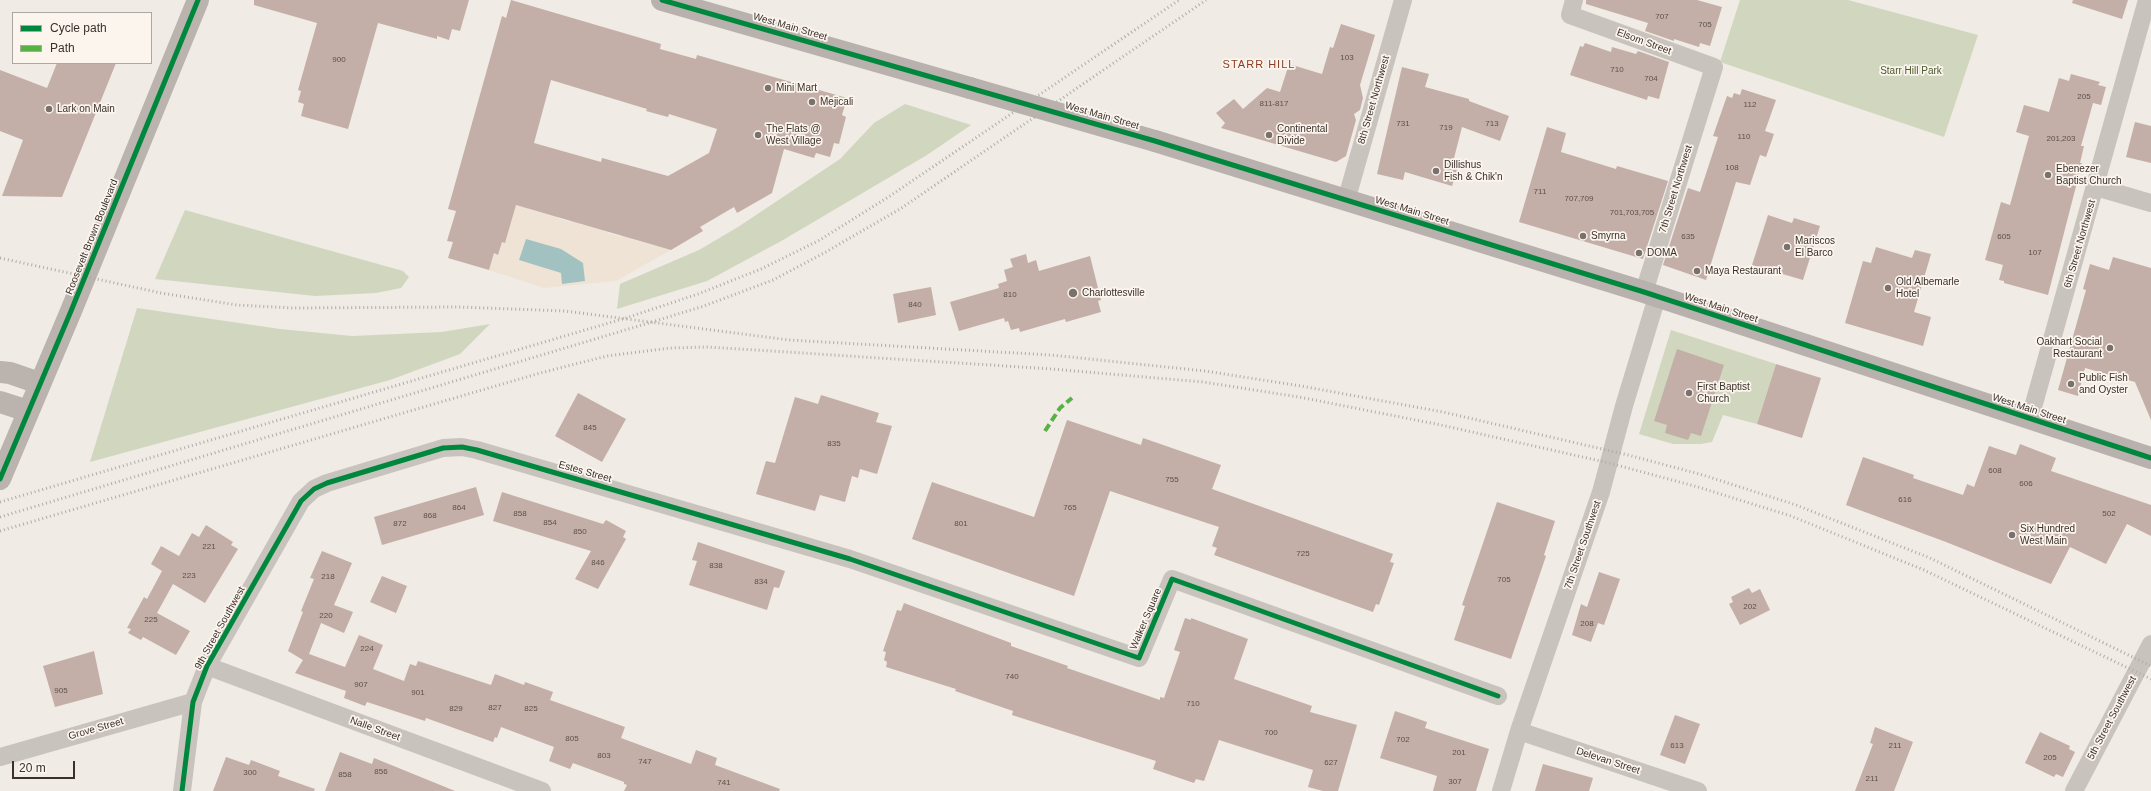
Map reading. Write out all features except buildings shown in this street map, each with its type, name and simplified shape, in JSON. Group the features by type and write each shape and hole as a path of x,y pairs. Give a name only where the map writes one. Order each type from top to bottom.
{"main road":[{"name":"Roosevelt Brown Boulevard","path":"0,479 39,383 72,311 198,0"},
{"name":"West Main Street","path":"662,0 1155,141 1650,294 2151,458"},
{"path":"0,372 10,373 39,383"},
{"path":"0,402 28,411"}],"street":[{"name":"8th Street Northwest","path":"1346,201 1403,0"},
{"name":"6th Street Northwest","path":"2030,418 2096,187 2147,0"},
{"name":"Elsom Street","path":"1572,8 1714,67 1708,86"},
{"name":"7th Street Northwest","path":"1650,294 1708,86"},
{"path":"2096,187 2151,203"},
{"name":"7th Street Southwest","path":"1501,791 1519,731 1601,492 1624,406 1650,294"},
{"name":"Estes Street","path":"314,489 327,483 443,448 462,447 477,450 850,559"},
{"name":"9th Street Southwest","path":"182,791 193,702 207,666 301,501 314,489"},
{"name":"Walker Square","path":"850,559 1139,658 1172,579 1498,696"},
{"name":"5th Street Southwest","path":"2074,791 2151,644"},
{"name":"Nalle Street","path":"207,666 542,791"},
{"name":"Grove Street","path":"0,757 193,702"},
{"name":"Delevan Street","path":"1519,731 1698,791"}],"green space":[{"name":"Starr Hill Park","path":"1740,0 1848,0 1978,35 1944,137 1720,62"},
{"path":"905,104 971,125 927,155 783,240 707,281 617,309 620,284 699,250 738,227 840,159 874,123"},
{"path":"185,210 403,271 409,277 401,288 376,293 315,296 155,279"},
{"path":"137,308 280,329 352,336 442,332 490,324 460,354 390,380 90,462"},
{"path":"1671,330 1776,364 1757,424 1723,415 1712,442 1701,444 1673,444 1639,434"}],"shaded area":[{"path":"534,194 529,209 557,215 557,218 570,222 572,214 581,218 580,224 608,230 607,233 621,237 626,221 632,239 656,246 656,243 681,244 616,281 544,288 489,270 494,253 498,255 502,242 502,211","holes":["526,239 585,281 520,260"]}],"water":[{"path":"526,239 561,249 583,263 585,281 562,284 561,273 519,260"}],"railway":[{"path":"0,502 626,318 698,294 761,269 818,241 890,196 1179,0"},
{"path":"0,517 652,322 704,306 773,280 824,253 900,209 1206,0"},
{"path":"0,258 161,293 237,305 293,308 459,307 565,311 789,340 1051,355 1205,371 1301,386 1443,412 1628,455 1703,475 1796,505 1930,558 2151,666"},
{"path":"0,531 540,373 607,356 670,348 708,347 1052,369 1203,382 1299,397 1441,425 1609,463 1698,487 1791,516 1924,570 2151,679"}],"marked path":[{"path":"1045,431 1060,408 1072,398"}],"cycle path":[{"path":"0,479 71,311 198,0"},
{"path":"662,0 1155,141 1644,292 2151,458"},
{"path":"182,791 193,702 207,666 301,501 314,489 327,483 443,448 462,447 477,450 850,559 1139,658 1172,579 1498,696"}],"place":[{"name":"Mini Mart","path":"768,88"},
{"name":"Mejicali","path":"812,102"},
{"name":"Lark on Main","path":"49,109"},
{"name":"The Flats @ West Village","path":"758,135"},
{"name":"Continental Divide","path":"1269,135"},
{"name":"Dillishus Fish & Chik'n","path":"1436,171"},
{"name":"Ebenezer Baptist Church","path":"2048,175"},
{"name":"Smyrna","path":"1583,236"},
{"name":"Mariscos El Barco","path":"1787,247"},
{"name":"DOMA","path":"1639,253"},
{"name":"Maya Restaurant","path":"1697,271"},
{"name":"Old Albemarle Hotel","path":"1888,288"},
{"name":"Charlottesville","path":"1073,293"},
{"name":"Oakhart Social Restaurant","path":"2110,348"},
{"name":"Public Fish and Oyster","path":"2071,384"},
{"name":"First Baptist Church","path":"1689,393"},
{"name":"Six Hundred West Main","path":"2012,535"}],"district":[{"name":"STARR HILL","path":"1259,65"}]}
